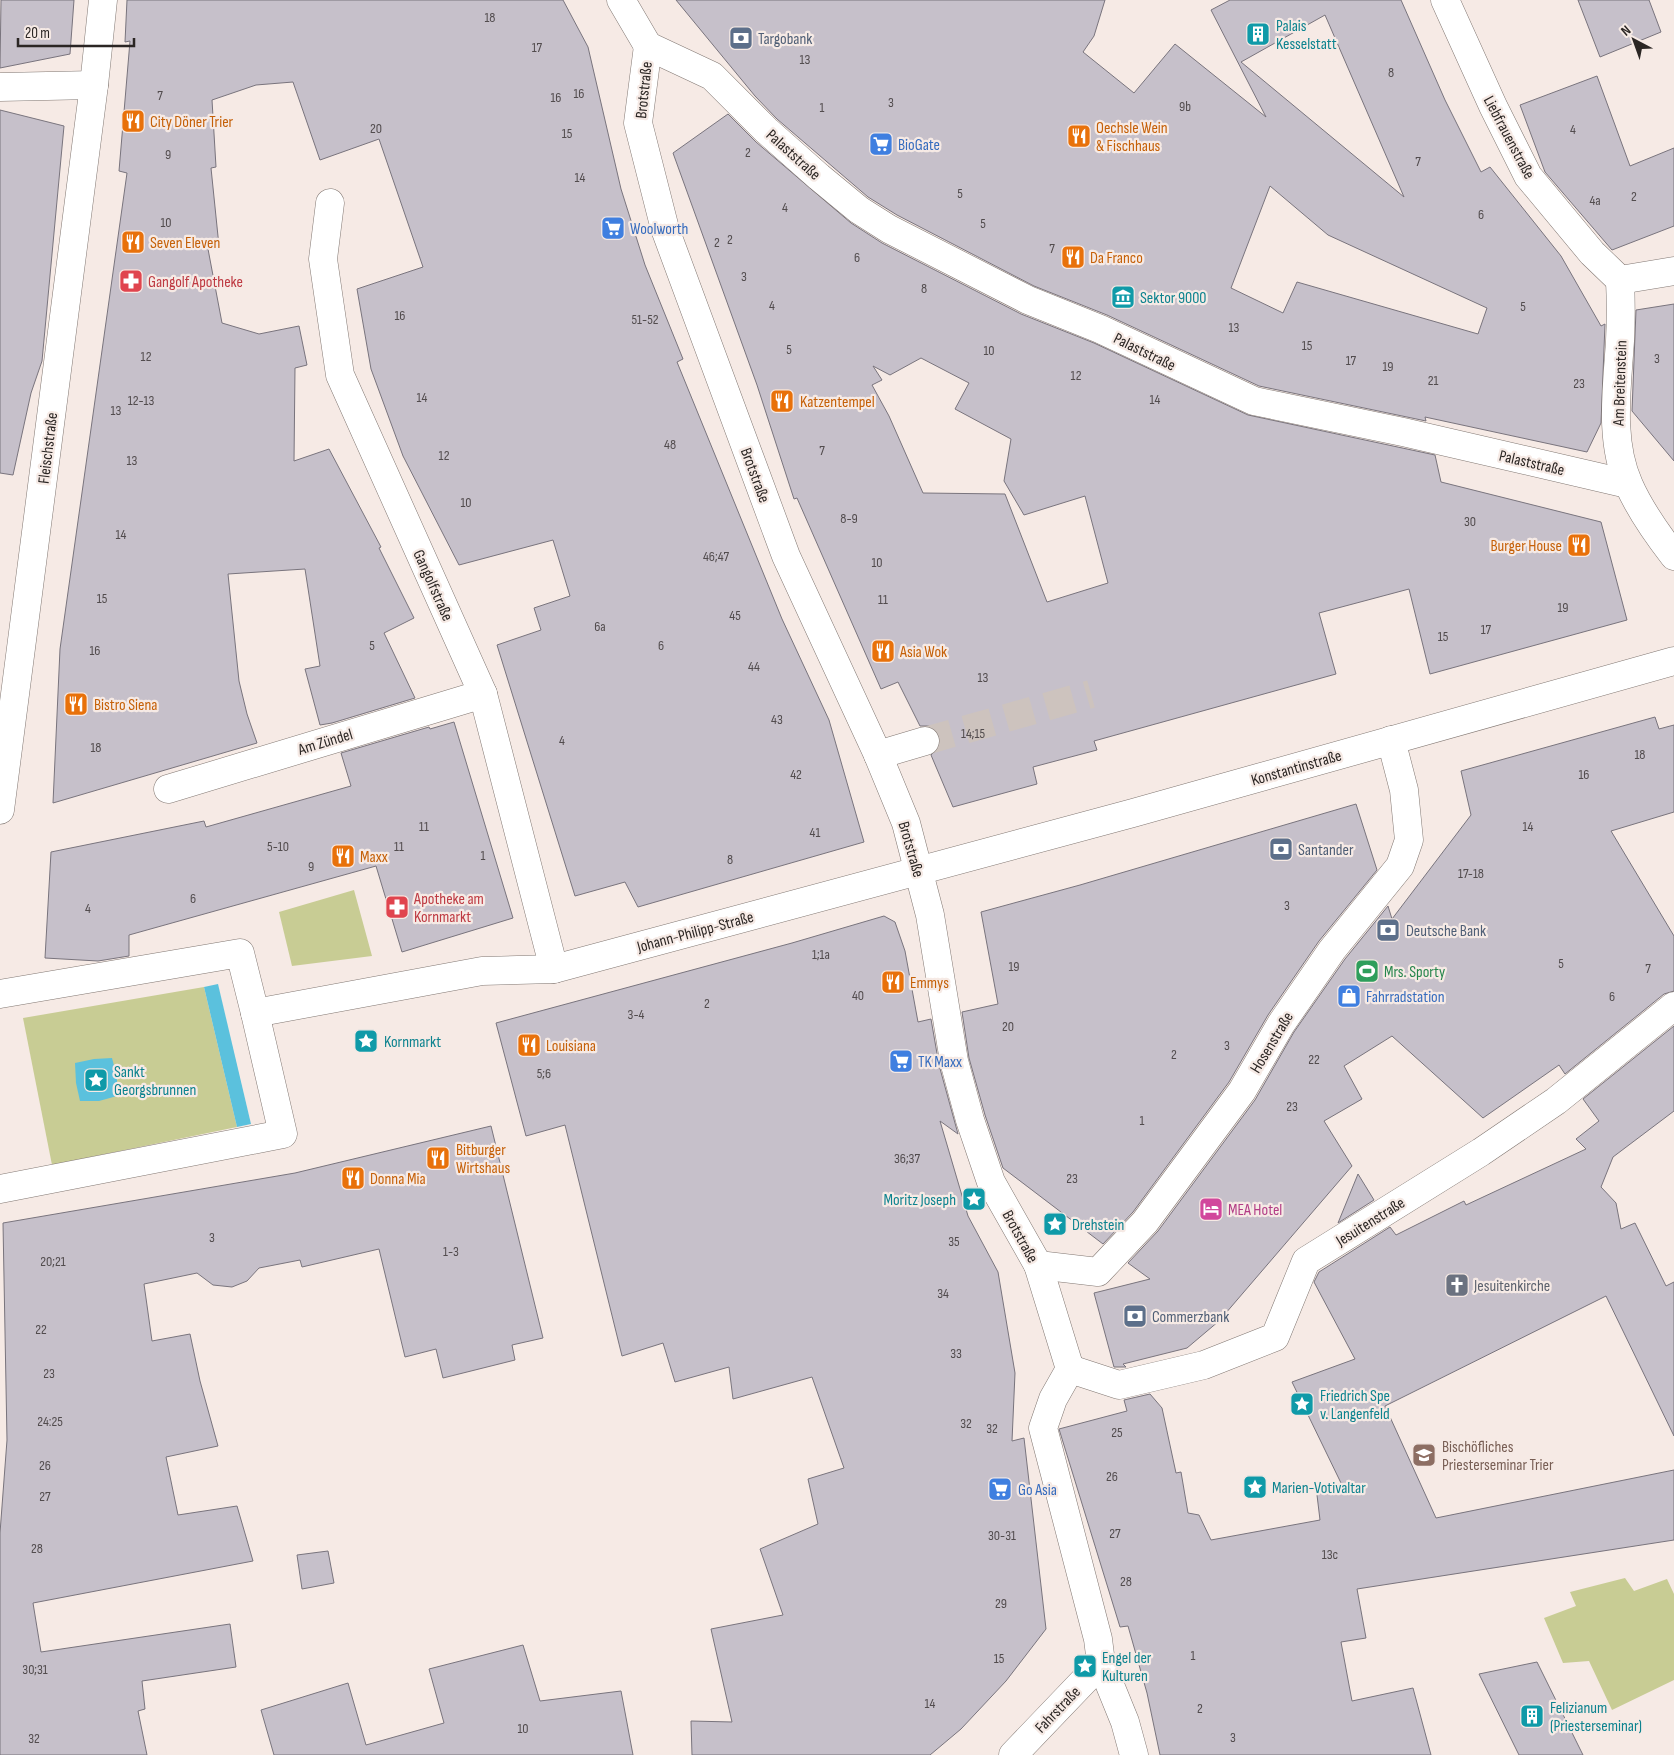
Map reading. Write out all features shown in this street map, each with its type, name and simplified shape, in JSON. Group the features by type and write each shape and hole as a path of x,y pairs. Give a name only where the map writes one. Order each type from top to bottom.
{"street":[{"name":"Fleischstraße","path":"0,810 94,85 103,0"},
{"path":"621,0 648,46"},
{"name":"Liebfrauenstraße","path":"1445,0 1493,106 1528,176 1592,252 1620,280"},
{"name":"Palaststraße","path":"648,46 712,76 766,130 819,177 859,210 889,229 1028,300 1100,329 1227,389 1254,401 1403,432 1628,484"},
{"name":"Brotstraße","path":"648,46 638,123 665,229 786,556 878,755 906,823 930,914 954,1061 970,1120 991,1182 1038,1265 1070,1369"},
{"path":"0,87 94,85"},
{"name":"Gangolfstraße","path":"330,203 323,259 340,376 483,694 554,968"},
{"path":"1620,280 1674,271"},
{"name":"Am Breitenstein","path":"1620,280 1621,319 1616,414 1618,445 1628,484"},
{"path":"1628,484 1645,514 1674,556"},
{"name":"Konstantinstraße","path":"918,870 1133,813 1674,661"},
{"name":"Am Zündel","path":"168,789 483,694"},
{"name":"Hosenstraße","path":"1038,1265 1098,1272 1145,1222 1242,1091 1281,1024 1332,950 1400,866 1409,840 1404,790 1390,740"},
{"path":"878,755 926,741"},
{"name":"Johann-Philipp-Straße","path":"255,1014 482,971 554,968 918,870"},
{"path":"0,994 240,953 283,1134 0,1189"},
{"name":"Jesuitenstraße","path":"1070,1369 1119,1385 1204,1365 1275,1337 1306,1261 1480,1152 1556,1101 1674,1006"},
{"path":"1070,1369 1053,1398 1043,1428 1098,1639 1101,1663 1126,1722 1134,1755"},
{"name":"Fahrstraße","path":"1012,1755 1101,1663"}],"green space":[{"path":"354,890 372,956 292,966 279,912"},
{"path":"204,987 237,1127 52,1165 23,1018"},
{"path":"1625,1578 1634,1591 1667,1579 1674,1594 1674,1680 1612,1710 1589,1661 1563,1663 1544,1618 1576,1606 1570,1592"}],"water":[{"path":"218,984 251,1124 237,1127 204,987"},
{"name":"Sankt Georgsbrunnen","path":"112,1058 117,1077 117,1096 99,1101 80,1101 76,1083 75,1063"}],"building":[{"path":"1,0 74,0 70,54 0,68"},
{"path":"127,0 563,0 588,47 621,189 645,265 683,359 677,362 782,619 829,720 864,842 638,907 625,882 575,896 497,645 541,630 534,608 570,596 553,540 459,565 403,456 371,369 357,289 423,267 379,139 320,160 293,82 256,85 212,100 216,167 211,168 219,246 208,249 222,323 259,334 299,326 307,365 295,368 294,461 329,449 381,547 379,548 414,618 384,633 415,698 320,725 305,669 320,666 305,569 228,574 239,681 247,714 257,743 53,803 60,649 127,173 119,171 130,41 125,42"},
{"path":"676,0 1105,0 1094,36 1083,52 1134,93 1175,44 1266,117 1211,10 1230,0 1401,0 1445,100 1481,172 1490,167 1561,256 1601,326 1605,324 1601,423 1587,452 1425,417 1426,421 1259,386 1107,315 1034,286 897,215 868,197 777,119 755,96","holes":["1325,15 1404,197 1241,62","1270,186 1328,235 1487,308 1478,334 1297,282 1283,313 1231,288"]},
{"path":"1578,0 1649,0 1661,32 1600,57"},
{"path":"1597,76 1630,166 1674,148 1674,226 1612,250 1545,172 1520,105"},
{"path":"0,110 64,126 42,361 31,393 13,475 0,473"},
{"path":"728,114 756,142 851,223 882,243 1021,314 1094,343 1248,415 1435,455 1441,482 1601,522 1627,620 1430,674 1409,589 1319,613 1336,674 1094,741 1097,750 1033,767 1037,784 953,807 931,755 940,745 940,736 936,730 929,726 920,726 898,682 881,689 797,498 794,499 757,385 673,153","holes":["921,358 969,383 955,409 1011,439 1004,481 1024,515 1085,496 1108,583 1047,602 1005,494 923,493 889,416 872,385 882,380 873,366 890,375"]},
{"path":"1674,304 1674,461 1632,411 1636,310"},
{"path":"1655,717 1659,729 1674,725 1674,812 1611,831 1674,936 1674,991 1664,994 1565,1074 1559,1065 1483,1118 1392,1036 1344,1066 1362,1099 1324,1121 1352,1166 1219,1321 1187,1348 1123,1364 1126,1367 1114,1367 1094,1293 1150,1279 1128,1263 1158,1231 1255,1100 1294,1032 1345,959 1388,906 1392,919 1471,815 1461,771"},
{"path":"454,722 513,918 402,952 376,866 129,935 129,956 98,961 45,958 51,852 204,821 206,827 351,786 341,753 429,727 430,729"},
{"path":"1356,804 1377,870 1319,941 1268,1015 1229,1082 1133,1212 1103,1244 1003,1168 985,1115 969,1058 962,1012 998,1004 981,912"},
{"path":"884,916 895,922 905,951 918,1022 931,1019 939,1065 958,1134 940,1121 968,1216 998,1272 1015,1373 1012,1441 1024,1438 1046,1629 1006,1681 961,1729 930,1755 692,1755 691,1721 732,1722 711,1629 783,1615 760,1549 818,1524 808,1479 844,1468 812,1377 733,1399 729,1367 675,1382 663,1343 622,1356 565,1125 526,1136 496,1023 792,943"},
{"path":"1674,1026 1674,1111 1613,1157 1601,1187 1616,1203 1621,1229 1635,1223 1666,1286 1674,1282 1674,1436 1606,1296 1385,1406 1436,1518 1674,1470 1674,1540 1357,1589 1366,1638 1341,1642 1352,1701 1413,1688 1431,1755 1160,1755 1147,1693 1128,1626 1120,1627 1059,1429 1127,1411 1124,1400 1150,1394 1162,1408 1176,1473 1181,1472 1188,1513 1199,1515 1211,1540 1320,1520 1317,1495 1341,1483 1292,1382 1355,1359 1314,1282 1319,1272 1390,1227 1396,1235 1464,1201 1466,1205 1586,1149 1576,1139 1599,1121 1583,1099"},
{"path":"491,1126 543,1338 512,1345 515,1360 443,1378 436,1349 405,1357 379,1249 302,1267 300,1260 259,1268 247,1281 232,1287 213,1285 197,1273 144,1284 152,1341 190,1334 200,1381 218,1446 166,1457 178,1515 237,1506 253,1561 33,1603 41,1652 230,1624 236,1667 142,1681 145,1709 138,1711 147,1755 0,1755 0,1533 7,1440 3,1223 295,1173"},
{"path":"1358,1174 1374,1200 1338,1223"},
{"path":"328,1551 334,1583 302,1589 297,1555"},
{"path":"523,1645 540,1701 621,1691 633,1755 274,1755 261,1710 348,1683 366,1745 444,1723 429,1669"},
{"name":"Felizianum (Priesterseminar)","path":"1537,1662 1583,1755 1519,1755 1479,1674"}],"tunnel":[{"path":"925,741 1091,694"}],"place":[{"name":"Palais Kesselstatt","path":"1258,34"},
{"name":"Targobank","path":"741,38"},
{"name":"City Döner Trier","path":"133,121"},
{"name":"Oechsle Wein & Fischhaus","path":"1079,136"},
{"name":"BioGate","path":"881,144"},
{"name":"Woolworth","path":"613,228"},
{"name":"Seven Eleven","path":"133,242"},
{"name":"Da Franco","path":"1073,257"},
{"name":"Gangolf Apotheke","path":"131,281"},
{"name":"Sektor 9000","path":"1123,297"},
{"name":"Katzentempel","path":"782,401"},
{"name":"Burger House","path":"1579,545"},
{"name":"Asia Wok","path":"883,651"},
{"name":"Bistro Siena","path":"76,704"},
{"name":"Santander","path":"1281,849"},
{"name":"Maxx","path":"343,856"},
{"name":"Apotheke am Kornmarkt","path":"397,907"},
{"name":"Deutsche Bank","path":"1388,930"},
{"name":"Mrs. Sporty","path":"1367,971"},
{"name":"Emmys","path":"893,982"},
{"name":"Fahrradstation","path":"1349,996"},
{"name":"Kornmarkt","path":"366,1041"},
{"name":"Louisiana","path":"529,1045"},
{"name":"TK Maxx","path":"901,1061"},
{"name":"Sankt Georgsbrunnen","path":"96,1080"},
{"name":"Bitburger Wirtshaus","path":"438,1158"},
{"name":"Donna Mia","path":"353,1178"},
{"name":"Moritz Joseph","path":"974,1199"},
{"name":"MEA Hotel","path":"1211,1209"},
{"name":"Drehstein","path":"1055,1224"},
{"name":"Jesuitenkirche","path":"1457,1285"},
{"name":"Commerzbank","path":"1135,1316"},
{"name":"Friedrich Spe v. Langenfeld","path":"1302,1404"},
{"name":"Bischöfliches Priesterseminar Trier","path":"1424,1455"},
{"name":"Marien-Votivaltar","path":"1255,1487"},
{"name":"Go Asia","path":"1000,1489"},
{"name":"Engel der Kulturen","path":"1085,1666"},
{"name":"Felizianum (Priesterseminar)","path":"1532,1716"}]}
